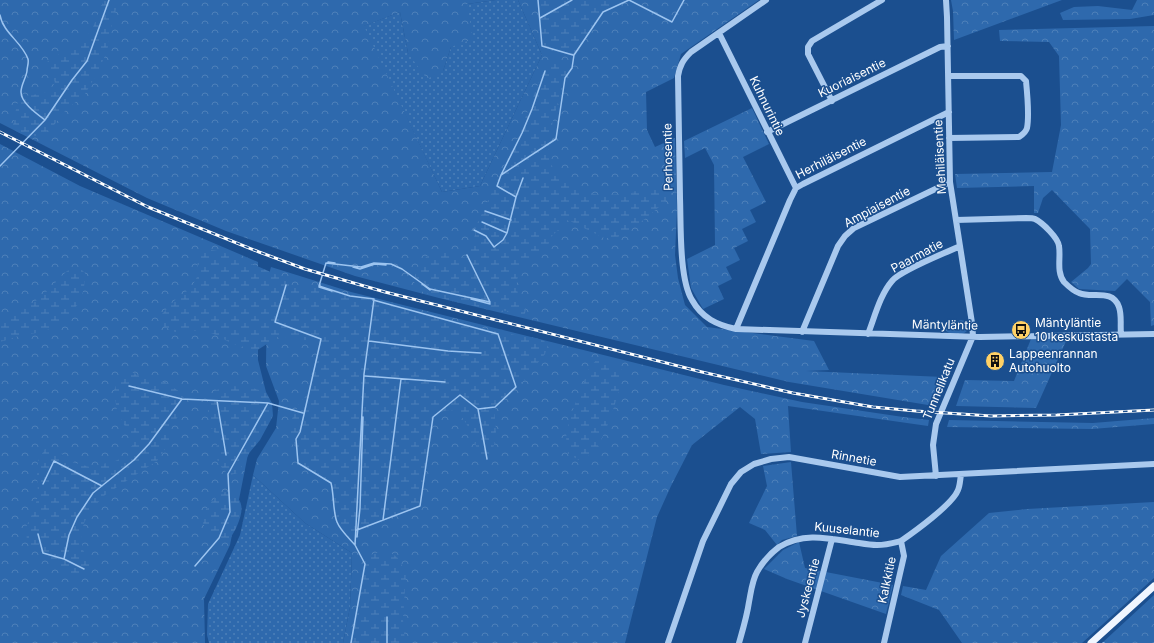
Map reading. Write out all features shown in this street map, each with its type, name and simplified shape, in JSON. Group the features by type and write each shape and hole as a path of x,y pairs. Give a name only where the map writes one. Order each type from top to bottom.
{"main road":[{"path":"1091,643 1154,586"}],"street":[{"name":"Perhosentie","path":"736,329 715,323 701,313 691,300 685,284 682,258 678,76 682,61 691,52 766,0"},
{"path":"832,101 808,54 808,47 812,41 882,0"},
{"name":"Mehiläisentie","path":"946,0 949,76 950,182 973,336"},
{"name":"Kuhnurintie","path":"719,33 796,188"},
{"name":"Kuoriaisentie","path":"767,132 940,47 948,46"},
{"path":"949,76 1021,76 1026,80 1028,93 1027,129 1019,137 949,138"},
{"name":"Herhiläisentie","path":"736,329 796,188 949,112"},
{"name":"Ampiaisentie","path":"802,332 838,246 845,236 854,228 950,182"},
{"path":"956,220 1026,218 1034,219 1041,223 1056,238 1059,245 1059,272 1063,280 1078,293 1107,295 1113,298 1118,305 1120,313 1121,334"},
{"name":"Paarmatie","path":"868,334 885,291 893,280 904,272 960,246"},
{"name":"Mäntyläntie","path":"736,329 973,336 1154,334"},
{"name":"Tunnelikatu","path":"936,476 934,445 936,424 973,336"},
{"name":"Rinnetie","path":"668,643 703,541 731,484 741,472 754,464 771,459 789,457 900,477 1154,464"},
{"name":"Kalkkitie","path":"884,643 904,556 902,541 920,528 950,500 958,491 961,475"},
{"name":"Kuuselantie","path":"739,643 757,572 766,559 784,544 809,536 876,545 888,545 902,541"},
{"name":"Jyskeentie","path":"805,643 832,539"}],"green space":[{"path":"0,0 496,0 467,4 473,39 451,47 443,71 427,79 408,53 400,12 364,26 442,192 480,186 542,55 518,0 759,0 681,54 674,78 646,92 647,130 655,147 675,138 677,209 675,255 678,278 685,305 707,327 814,341 829,370 806,371 943,377 928,405 789,382 439,298 355,276 226,231 147,198 0,123"},
{"path":"104,0 120,0 113,17 107,52 85,94 65,111 54,125 44,134 36,136 22,134 16,131 13,125 17,104 23,96 50,91 55,82 49,73 47,62 77,43 91,32"},
{"path":"496,0 518,0 542,55 480,186 442,192 363,26 400,12 408,53 443,71 467,4"},
{"path":"538,0 629,0 603,12 574,55 542,46"},
{"path":"951,0 1062,0 954,40"},
{"path":"1137,0 1154,0 1154,15 1130,19 1063,20 1060,13 1074,7 1098,6 1132,10"},
{"path":"1154,26 1154,325 1151,326 1150,302 1127,279 1115,291 1079,289 1071,282 1091,264 1090,229 1052,190 1043,198 1038,213 1034,213 1034,186 957,188 955,174 1052,172 1061,125 1059,56 1049,42 1000,41 999,30"},
{"path":"548,62 569,68 555,112 550,137 549,157 550,162 556,172 574,187 599,195 672,188 672,196 629,231 616,238 604,238 568,220 550,238 548,247 527,261 521,269 517,286 522,304 526,310 524,316 507,311 492,310 441,298 423,292 414,282 415,277 419,265 432,252 448,253 466,258 475,235 476,226 518,137"},
{"path":"752,108 769,144 743,157 766,202 750,210 756,222 742,229 748,241 734,248 740,260 726,267 732,279 718,286 724,299 703,309 691,288 687,259 715,245 714,165 705,148 685,158 684,141"},
{"path":"0,144 80,186 258,262 258,360 266,392 268,415 250,444 230,545 204,599 205,643 0,643"},
{"path":"206,249 223,252 257,266 282,277 293,286 319,286 347,296 374,300 460,324 536,338 544,341 548,345 545,354 516,390 494,410 496,435 491,453 487,459 481,458 470,430 459,414 452,411 443,411 433,417 420,506 358,530 356,546 337,524 334,512 331,483 298,463 297,449 291,442 289,431 291,421 300,402 309,393 320,340 292,340 281,335 256,351 231,343 203,330 175,332 161,325 162,314 176,299 191,288 197,277 198,254"},
{"path":"79,267 85,273 84,288 80,302 62,323 43,332 22,335 0,342 0,319 27,307 41,297 67,271"},
{"path":"271,267 351,292 724,385 802,402 929,420 928,426 788,406 791,452 761,454 755,419 740,407 692,445 671,486 657,517 625,643 343,643 350,607 352,553 305,523 253,475 257,459 276,428 279,401 266,366 267,282"},
{"path":"961,320 965,321 970,326 966,332 956,335 946,331 947,325"},
{"path":"1031,339 1067,339 1036,408 956,406 965,380 1014,381"},
{"path":"597,360 617,366 623,371 622,379 612,414 598,446 593,453 579,460 568,454 566,437 570,417 590,366"},
{"path":"132,372 152,382 165,382 177,390 185,399 179,415 171,427 169,443 157,461 105,495 91,510 84,523 81,537 83,550 92,567 84,574 74,574 61,569 51,559 27,542 26,527 34,510 38,495 38,461 46,447 58,451 72,462 90,467 115,461 132,454 132,440 117,411 114,391 120,374"},
{"path":"231,386 249,387 266,392 272,403 273,416 260,440 250,452 238,473 230,475 222,468 217,460 216,450 218,439 208,416 208,401 216,390"},
{"path":"1154,418 1154,424 1092,429 947,427 949,420 1093,423"},
{"path":"791,462 797,536 782,540 777,545 765,530 749,523 767,486 763,466"},
{"path":"253,475 305,523 352,553 350,607 343,643 209,643 207,635 208,604 240,535"},
{"path":"225,492 232,494 239,500 242,509 237,526 232,535 227,540 219,542 208,535 203,523 206,509 215,497"},
{"path":"1154,502 1154,578 1082,643 962,643 939,610 901,595 903,586 926,590 941,556 989,513 1027,509"},
{"path":"799,542 805,568 893,585 886,614 787,579 764,569 783,550"},
{"path":"379,552 389,552 397,557 406,572 403,620 405,643 352,643 365,564 362,558"},
{"path":"1154,595 1154,643 1102,643"}],"waterway":[{"path":"0,166 45,120 72,80 87,61 109,0"},
{"path":"538,0 542,46 573,55"},
{"path":"540,18 572,0"},
{"path":"629,0 672,22 684,0"},
{"path":"501,175 556,139 565,78 572,68 574,55 603,12 629,0"},
{"path":"0,15 5,27 22,47 28,59 26,74 21,89 22,96 26,104 45,120"},
{"path":"516,197 497,186 522,133 545,71"},
{"path":"474,230 486,236 494,247 503,240 507,233 516,197 523,178"},
{"path":"485,211 511,220"},
{"path":"482,222 507,233"},
{"path":"351,643 365,564 355,545 364,374 374,299 350,296 319,286 326,263 361,267 374,263 391,264 402,269 430,289 490,302 467,255"},
{"path":"328,262 335,263"},
{"path":"353,267 360,269 375,264 386,265"},
{"path":"422,284 430,290"},
{"path":"286,285 275,322 321,339 300,432 296,439 298,463 331,483 338,525 355,545"},
{"path":"320,285 319,287 332,291"},
{"path":"471,299 490,304 489,301"},
{"path":"373,300 498,334 516,387 495,407 478,409"},
{"path":"369,341 448,351 481,353"},
{"path":"365,376 445,382"},
{"path":"383,520 401,379"},
{"path":"129,386 182,399 268,403 303,413"},
{"path":"357,530 420,506 433,417 460,395 478,409 487,459"},
{"path":"64,559 69,535 77,517 93,493 134,460 149,444 182,399"},
{"path":"217,401 226,455"},
{"path":"195,566 219,538 230,512 228,474 268,403"},
{"path":"357,537 360,508 363,417"},
{"path":"43,484 54,461 102,486"},
{"path":"38,534 43,553 64,559 84,569"},
{"path":"387,617 387,643"}],"railway":[{"path":"0,132 148,207 305,269 385,292 702,372 793,393 873,407 916,411 991,416 1057,415 1154,410"}],"place":[{"name":"Mäntyläntie 10 keskustasta","path":"1021,330"},
{"name":"Lappeenrannan Autohuolto","path":"995,361"}]}
